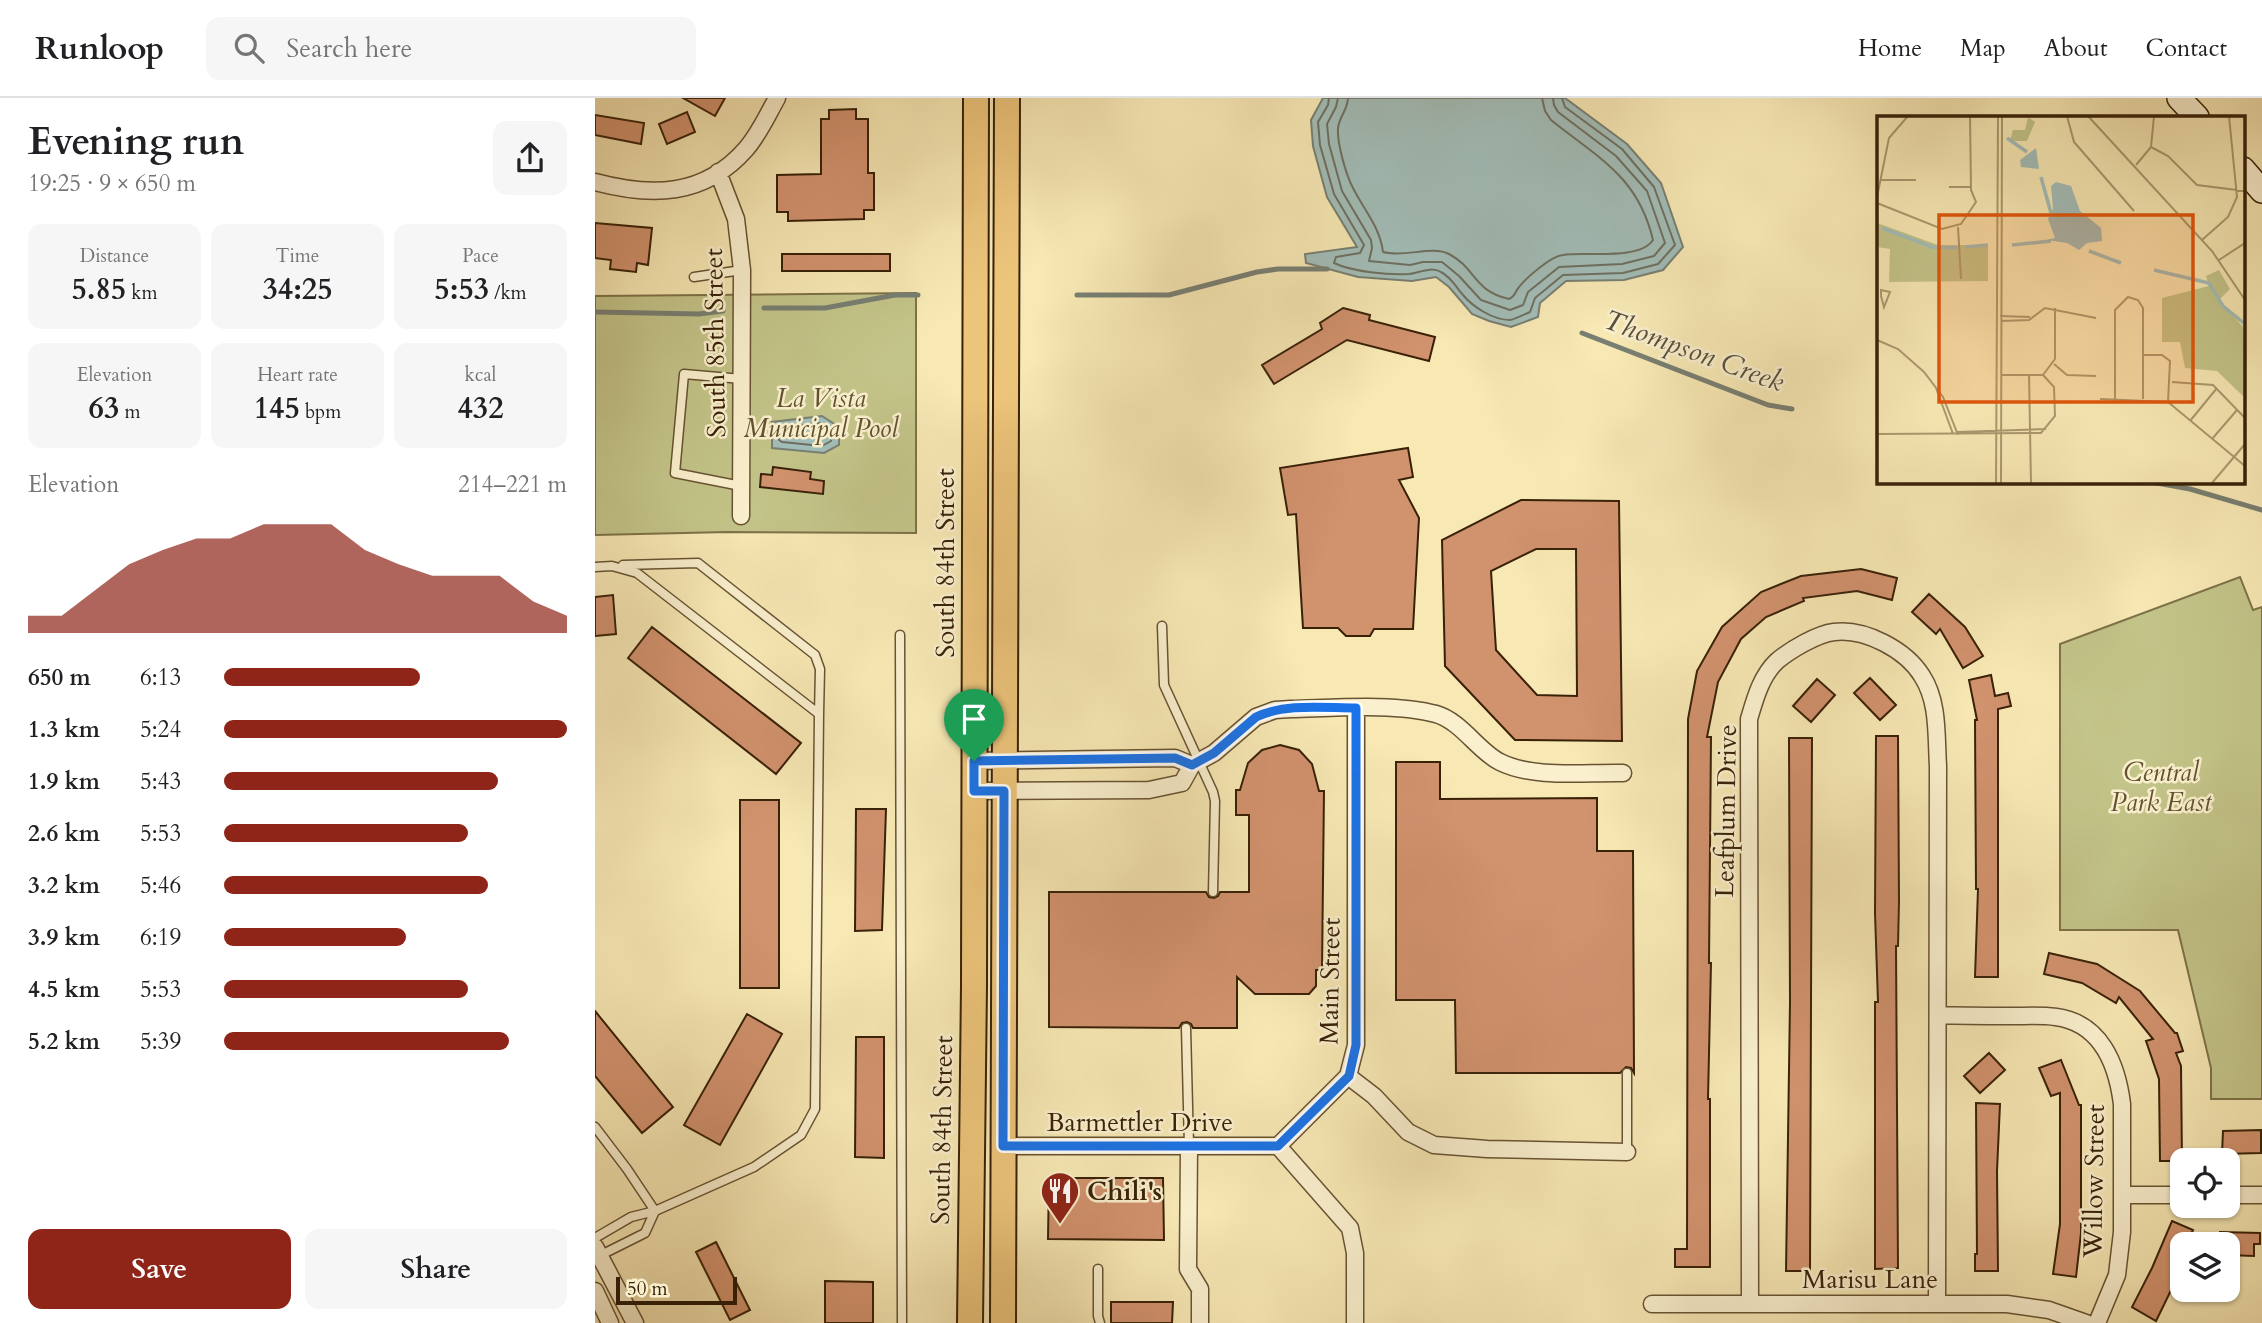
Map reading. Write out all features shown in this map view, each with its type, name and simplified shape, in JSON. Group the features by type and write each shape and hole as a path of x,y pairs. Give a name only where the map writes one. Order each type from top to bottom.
{"main road":[{"name":"South 84th Street","path":"970,1323 976,98"},
{"path":"1003,1323 1007,98"}],"street":[{"path":"595,182 633,191 662,192 690,186 718,172 746,149 777,98"},
{"path":"2179,98 2196,116"},
{"path":"2245,171 2262,191"},
{"name":"South 85th Street","path":"718,172 736,219 742,271 741,516"},
{"name":"Leafplum Drive","path":"1751,1304 1749,719 1756,691 1775,663 1805,643 1834,632 1869,635 1900,652 1923,676 1935,707 1938,766 1937,1304"},
{"name":"Main Street","path":"1278,1146 1349,1076 1356,1045 1356,708"},
{"path":"974,791 1149,790 1182,783 1196,763 1214,753 1256,717 1264,713 1291,709 1416,710 1440,715 1468,734 1498,762 1528,771 1623,773"},
{"path":"974,761 1175,758 1196,763"},
{"name":"Willow Street","path":"1938,1015 2057,1017 2078,1025 2096,1037 2110,1055 2119,1082 2122,1104 2122,1232 2117,1275 2097,1323"},
{"path":"1349,1076 1374,1096 1408,1132 1434,1144 1487,1149 1627,1152"},
{"name":"Barmettler Drive","path":"1003,1146 1278,1146"},
{"path":"1189,1146 1188,1269 1200,1289 1200,1323"},
{"path":"1278,1146 1350,1228 1355,1253 1355,1323"},
{"path":"2123,1195 2170,1195"},
{"path":"2240,1195 2262,1195"},
{"path":"597,1254 635,1323"},
{"path":"595,1291 606,1316"},
{"name":"Marisu Lane","path":"1652,1304 2007,1304 2049,1310 2085,1323"}],"lane":[{"path":"694,277 742,271"},
{"path":"741,486 675,473 684,374 742,379"},
{"path":"595,567 698,563 815,655 820,669 815,1109 801,1135 754,1167 655,1211 631,1217 595,1238"},
{"path":"612,566 637,573 819,714"},
{"path":"1162,626 1164,685 1215,801 1213,892"},
{"path":"899,635 902,1323"},
{"path":"1186,1028 1189,1146"},
{"path":"1627,1073 1627,1152"},
{"path":"595,1127 655,1211"},
{"path":"597,1254 645,1233 655,1211"},
{"path":"1098,1269 1100,1323"},
{"path":"606,1316 623,1300"}],"green space":[{"name":"La Vista Municipal Pool","path":"916,293 916,533 728,532 595,535 595,296"},
{"name":"Central Park East","path":"2240,577 2253,610 2262,607 2262,1099 2211,1099 2211,1068 2178,930 2060,930 2060,644"}],"water":[{"path":"1323,98 1565,98 1627,144 1661,183 1683,247 1663,270 1624,280 1566,281 1540,303 1538,317 1511,327 1472,314 1449,287 1436,277 1412,281 1358,277 1306,263 1305,254 1357,247 1327,197 1313,146 1311,120"},
{"path":"822,416 839,427 839,445 824,453 772,448 772,422"}],"building":[{"path":"683,98 725,98 715,116"},
{"path":"856,109 856,119 868,119 868,173 874,173 874,210 864,210 864,219 788,221 788,212 777,212 777,175 821,174 821,119 829,119 829,110"},
{"path":"687,112 695,132 667,144 659,124"},
{"path":"595,115 644,123 641,144 595,135"},
{"path":"595,223 652,228 648,265 637,263 636,272 610,269 611,260 595,258"},
{"path":"782,254 890,254 890,271 782,271"},
{"path":"1343,308 1370,315 1369,320 1435,337 1429,361 1347,340 1274,384 1262,365 1322,329 1320,323"},
{"path":"1408,448 1413,477 1399,480 1419,518 1413,629 1374,629 1370,636 1346,636 1338,628 1303,628 1296,514 1288,515 1280,468"},
{"path":"773,467 811,472 810,479 824,481 823,494 760,487 761,474 772,475"},
{"path":"1521,500 1619,501 1622,741 1515,740 1445,666 1442,540","holes":["1536,549 1576,549 1577,696 1537,695 1496,650 1491,571"]},
{"path":"1861,569 1897,578 1892,600 1857,591 1803,598 1804,601 1766,617 1741,639 1718,682 1707,737 1711,737 1708,1099 1710,1267 1675,1267 1675,1249 1687,1249 1688,719 1697,671 1722,627 1761,592 1801,576"},
{"path":"1929,594 1965,627 1983,656 1963,668 1940,629 1936,634 1912,612"},
{"path":"613,595 616,634 595,636 595,597"},
{"path":"652,627 801,743 776,774 628,658"},
{"path":"1991,675 1995,696 2008,693 2011,706 1998,709 1998,977 1975,977 1978,889 1977,720 1969,680"},
{"path":"1870,678 1896,705 1880,720 1854,693"},
{"path":"1817,679 1835,695 1811,722 1793,706"},
{"path":"1876,736 1898,736 1899,901 1896,946 1898,1268 1875,1269 1875,1002 1878,1002 1875,913"},
{"path":"1789,738 1812,738 1810,1271 1786,1271 1790,1003"},
{"path":"1280,745 1299,750 1312,764 1319,791 1324,791 1322,970 1316,970 1316,986 1309,994 1255,994 1237,977 1237,1028 1193,1028 1187,1022 1182,1023 1179,1028 1049,1027 1049,892 1206,892 1209,897 1214,898 1220,892 1249,892 1249,815 1236,815 1236,790 1240,790 1248,763 1262,750"},
{"path":"1396,762 1440,762 1440,799 1597,798 1597,851 1633,851 1634,1073 1631,1068 1626,1067 1620,1073 1456,1073 1455,1000 1396,1000"},
{"path":"740,800 779,800 779,988 740,988"},
{"path":"856,809 886,809 882,930 855,931"},
{"path":"2049,953 2097,964 2140,991 2177,1033 2183,1051 2176,1053 2181,1066 2182,1148 2170,1148 2170,1161 2160,1161 2159,1079 2146,1041 2153,1039 2119,997 2116,1003 2082,983 2044,974"},
{"path":"595,1011 673,1107 642,1133 595,1076"},
{"path":"747,1014 782,1034 720,1145 684,1125"},
{"path":"856,1037 884,1037 884,1158 855,1157"},
{"path":"1989,1053 2005,1070 1980,1093 1964,1076"},
{"path":"2061,1060 2081,1105 2081,1233 2076,1277 2053,1274 2060,1224 2060,1093 2051,1096 2039,1068"},
{"path":"1976,1103 2000,1104 1997,1171 1998,1271 1975,1271"},
{"path":"2261,1130 2261,1153 2240,1154 2240,1148 2222,1148 2223,1131"},
{"path":"1049,1178 1163,1178 1164,1240 1048,1239"},
{"path":"2172,1221 2193,1230 2170,1232 2170,1292 2156,1321 2132,1307"},
{"path":"2240,1232 2260,1233 2260,1244 2254,1244 2254,1256 2240,1255"},
{"path":"716,1242 750,1310 730,1320 696,1252"},
{"path":"825,1281 873,1282 873,1323 825,1323"},
{"path":"1111,1302 1173,1302 1172,1323 1111,1323"}],"waterway":[{"path":"1077,295 1169,295 1257,272 1327,269"},
{"path":"764,308 825,308 895,295 918,295"},
{"path":"595,312 699,314 723,311"},
{"name":"Thompson Creek","path":"1582,333 1768,405 1792,409"},
{"name":"Thompson Creek","path":"2157,483 2190,489 2262,510"}],"place":[{"name":"Chili's","path":"1060,1225"}],"route":[{"path":"1356,708 1356,1045 1349,1076 1278,1146 1003,1146 1004,791 974,791 974,761 1175,758 1192,765 1214,753 1264,713 1291,709 1356,708"}]}
